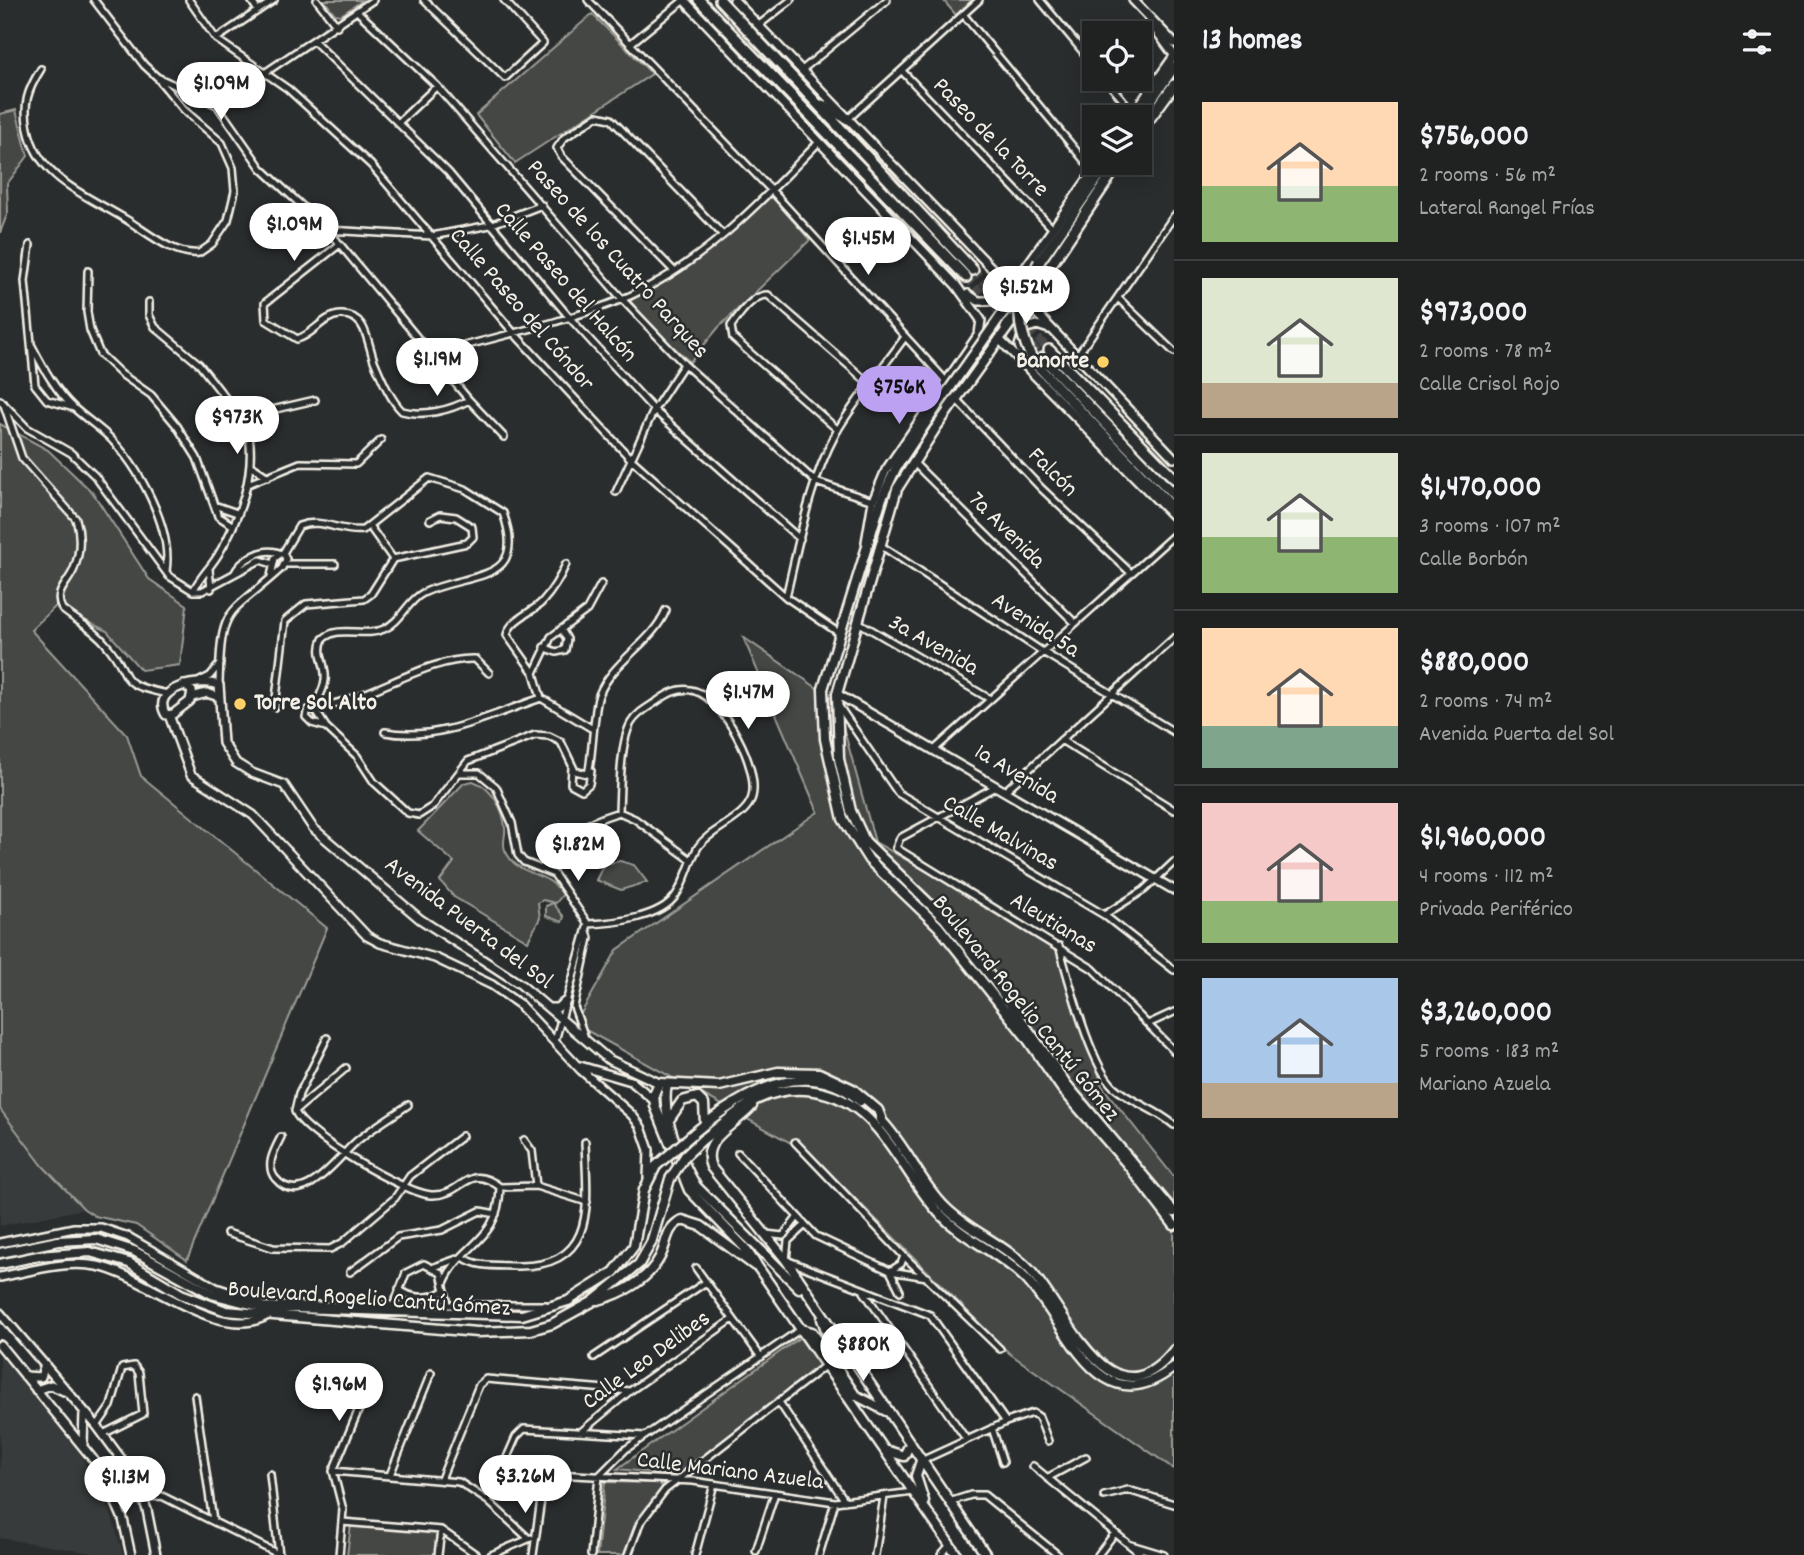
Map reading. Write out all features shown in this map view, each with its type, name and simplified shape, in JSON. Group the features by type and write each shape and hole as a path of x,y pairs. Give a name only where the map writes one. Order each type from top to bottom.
{"main road":[{"path":"699,0 969,273 721,0"},
{"path":"1158,77 1174,66"},
{"path":"1144,105 1174,66"},
{"path":"1152,115 1174,85"},
{"path":"813,100 848,119"},
{"path":"1100,175 1039,262 1023,291 1018,312 1022,339 1031,366 1174,509"},
{"path":"1026,302 1111,175"},
{"name":"Boulevard Rogelio Cantú Gómez","path":"1039,262 936,408 890,480 866,547 823,689 825,739 839,808 855,842 937,926 1026,1037 1062,1089 1128,1165 1174,1225"},
{"path":"1021,274 1022,284 1027,289 1038,284"},
{"path":"1001,336 1008,307 1004,281"},
{"name":"Boulevard Rogelio Cantú Gómez","path":"1026,302 954,397 897,489 837,698 836,735 851,811 865,841 876,855 945,919 992,978 1068,1085 1174,1212"},
{"path":"1174,478 1046,354 1174,495"},
{"path":"957,364 963,377 974,373"},
{"path":"946,381 954,397"},
{"path":"663,1084 719,1086 778,1072 819,1073 853,1089 878,1110 883,1123"},
{"name":"Boulevard Rogelio Cantú Gómez","path":"0,1253 58,1241 96,1239 134,1251 212,1294 263,1307 522,1315 563,1303 599,1283 628,1257 638,1233 648,1178 656,1166 694,1133 757,1089 789,1080 807,1081 841,1089 883,1123 945,1207 1029,1269 1078,1340 1106,1370 1144,1375 1156,1370 1174,1350"},
{"path":"663,1084 654,1100 690,1190 744,1247 802,1329 812,1332 862,1417 957,1555"},
{"path":"663,1084 670,1120 696,1186 790,1280 803,1289"},
{"name":"Boulevard Rogelio Cantú Gómez","path":"0,1264 71,1252 110,1255 203,1304 249,1314 506,1332 552,1324 592,1302 630,1274 645,1256 670,1179 685,1156 702,1140 759,1099 775,1092 805,1090 837,1097 860,1111 878,1129 939,1212 1035,1288 1079,1354 1102,1377 1120,1384 1148,1384 1174,1367"},
{"path":"670,1120 677,1104 686,1098 697,1097 704,1104 705,1124"},
{"path":"759,1099 745,1115 711,1143 707,1154 711,1167 786,1260 803,1289 986,1555"},
{"path":"592,1302 623,1291 651,1269 660,1256 669,1230 682,1220 701,1226 757,1268"},
{"path":"822,1316 825,1334 835,1350 829,1363"},
{"path":"829,1363 852,1391 888,1413"},
{"path":"862,1417 864,1408 871,1404"},
{"path":"883,1447 894,1455 904,1456 910,1444"},
{"path":"921,1461 916,1476 929,1514"}],"street":[{"path":"41,69 27,92 25,110 30,140 42,163 62,181 173,248 199,253 212,244 228,220 235,191 233,168 222,143 184,110 144,65 94,0"},
{"name":"Calle Paseo del Cóndor","path":"188,0 216,39 288,89 336,130 432,236 513,332 630,458 786,597 839,633"},
{"path":"251,0 258,12"},
{"path":"216,39 274,0"},
{"path":"317,0 337,26"},
{"path":"217,105 373,0"},
{"path":"424,0 501,76 511,76 542,45 543,40 504,0"},
{"path":"588,0 772,191 946,381"},
{"path":"631,44 684,0 956,285 981,320 981,330 886,470 873,501 866,547"},
{"path":"734,0 1004,281 1013,281 1021,274 1090,175"},
{"path":"759,25 791,0"},
{"path":"802,70 887,0"},
{"path":"848,119 979,0"},
{"path":"1040,0 1082,51"},
{"path":"1134,0 1150,21"},
{"name":"Paseo de los Cuatro Parques","path":"357,11 437,86 622,299 684,364 816,482 873,501"},
{"path":"963,14 1082,158"},
{"path":"1152,23 1174,43"},
{"path":"1141,105 1174,55 1152,24"},
{"name":"Calle Paseo del Halcón","path":"314,41 448,172 569,317 654,410 800,539"},
{"name":"Paseo de la Torre","path":"902,71 1053,229"},
{"path":"157,77 217,105 261,168 328,230 469,400 504,437"},
{"path":"399,122 437,86"},
{"path":"1114,91 1125,105"},
{"path":"674,271 561,156 557,148 564,138 597,116 611,119 722,234"},
{"path":"431,355 569,317 622,299 674,271 772,191 819,142"},
{"path":"328,230 432,236 490,225 542,205"},
{"path":"1077,356 1174,216"},
{"path":"340,244 265,303 266,320 292,338 303,337 335,316 350,316 358,321 366,330 373,360 402,411 410,414 442,411 469,400"},
{"path":"30,245 25,281 34,379 39,393 56,404 74,408"},
{"path":"88,271 87,313 90,330 100,354 121,374 151,395 177,426 197,458 218,516 232,525"},
{"path":"956,285 978,301 993,301 999,290 996,274"},
{"path":"838,430 733,338 731,326 756,298 762,295 773,299 872,385"},
{"path":"1118,298 1174,350"},
{"path":"149,302 150,318 155,327 199,364 239,414 238,424 247,426"},
{"path":"1026,302 1174,458"},
{"path":"1031,366 1021,354 1019,338 1030,326 1050,329"},
{"path":"1001,336 1174,517"},
{"path":"786,597 816,482 838,430 905,337"},
{"path":"32,346 51,381 74,408 108,436 136,470 151,501 165,545 166,572"},
{"path":"616,492 654,410 684,364"},
{"name":"Falcón","path":"954,397 1041,488 1131,573"},
{"path":"239,414 243,412 250,415 315,400"},
{"path":"2,402 27,428 80,460 112,496 166,572 193,591 211,589 260,560 273,564"},
{"path":"2,402 22,458 76,519 80,532 77,560 59,599 67,613 106,643 130,683 138,689 168,695 184,685 210,676 220,664"},
{"path":"193,591 209,569 232,525 248,484 250,465 247,426 251,423 250,415"},
{"path":"248,484 300,463 356,464 381,440"},
{"name":"7a Avenida","path":"913,462 1075,623"},
{"path":"250,465 268,477"},
{"path":"271,576 273,564 299,526 311,521 355,531 370,527 421,482 436,478 465,489 503,513 512,548 501,566 422,593 402,617 385,629 369,634 343,631 323,639 319,652 326,677 314,708"},
{"path":"214,505 237,513"},
{"path":"275,707 285,621 306,604 364,599 371,594 393,559 467,543 472,537 472,527 456,517 440,515 430,520"},
{"path":"370,527 393,559"},
{"path":"935,749 1174,535"},
{"path":"156,559 165,545"},
{"name":"Avenida 5a","path":"880,545 1043,652 1174,732"},
{"path":"234,574 237,567 261,552 281,553"},
{"path":"281,553 285,564 335,564"},
{"name":"Avenida Puerta del Sol","path":"285,564 226,618 219,697 223,743 236,763 252,773 284,785 313,828 420,919 501,972 548,1007 608,1059 663,1084"},
{"path":"566,564 559,581 541,603 507,631 510,642 534,673 541,698 591,728"},
{"path":"209,569 211,589"},
{"path":"534,673 544,647 561,629 587,610 601,584"},
{"path":"489,673 475,659 431,667 354,700 314,708 306,713 307,720 326,727 348,744 374,782 408,813 426,812 468,761 524,738 549,736 561,742 572,767 571,784 582,790 589,784 591,728 599,696 606,682 660,624 666,610"},
{"name":"3a Avenida","path":"858,622 990,699"},
{"path":"544,647 556,652 565,650 568,639 561,629"},
{"path":"1005,791 1174,638"},
{"path":"1165,646 1174,651"},
{"path":"200,681 219,685"},
{"path":"184,685 192,691 192,697"},
{"path":"587,927 638,916 670,903 678,893 691,860 708,837 745,808 752,799 753,789 747,759 724,714 711,698 694,690 682,690 669,693 638,714 628,731 619,812"},
{"path":"169,715 178,712 192,697 207,693 219,697"},
{"name":"Avenida Puerta del Sol","path":"168,695 163,707 169,715 191,775 253,815 367,936 388,946 435,958 492,985 519,1004 576,1064 612,1095 641,1126 651,1160 648,1178"},
{"path":"385,732 401,735 436,733 541,698"},
{"name":"1a Avenida","path":"837,698 935,749 1174,890"},
{"name":"Calle Malvinas","path":"837,698 898,793 1104,915 1174,970"},
{"path":"314,708 326,727"},
{"path":"1061,740 1174,810"},
{"path":"479,773 482,755"},
{"path":"572,767 582,775 591,771"},
{"path":"459,773 479,773 496,787 505,804 518,855 524,862 543,867 564,884 587,927 589,937 574,1007 588,1044"},
{"path":"938,817 997,786"},
{"path":"543,867 570,834 582,825 619,812 635,819 691,860"},
{"name":"Aleutianas","path":"938,817 900,838 897,848 1059,946 1104,978 1174,1051"},
{"path":"1104,915 1174,862"},
{"path":"555,1041 582,937 587,927"},
{"path":"1059,946 1076,1001 1105,1076 1120,1091 1174,1125"},
{"path":"492,985 501,972"},
{"path":"548,1007 557,1008 566,1001"},
{"path":"1148,1024 1174,1012"},
{"path":"327,1038 299,1094 295,1111 301,1122 344,1155 421,1194 433,1196 480,1176 488,1178 500,1187 536,1186 587,1202"},
{"path":"593,1071 603,1066 608,1059"},
{"path":"576,1064 631,1081 654,1100"},
{"path":"295,1111 346,1068"},
{"path":"281,1137 270,1166 274,1177 284,1185 299,1188 307,1186 318,1180 356,1141 408,1105"},
{"path":"227,1233 273,1248 330,1249 342,1243 395,1198 410,1176 462,1136"},
{"path":"524,1140 532,1151 536,1186"},
{"path":"394,1305 413,1267 424,1264 434,1267 463,1257 475,1263 535,1266 558,1259 578,1240 585,1226 585,1142"},
{"path":"796,1142 904,1256 1000,1349"},
{"path":"738,1153 804,1226 834,1247 890,1271 928,1277"},
{"path":"448,1304 444,1283 451,1270 483,1238 496,1214 500,1187"},
{"path":"350,1272 398,1237 442,1230 480,1212 496,1214"},
{"path":"783,1236 797,1218"},
{"path":"804,1226 789,1241 786,1260 930,1315 1006,1422"},
{"path":"0,1243 74,1228 101,1228 128,1237 196,1279 258,1302 263,1307"},
{"path":"764,1233 783,1236 789,1241"},
{"path":"890,1271 901,1264 904,1256"},
{"path":"1,1278 51,1267 92,1265 130,1275 176,1303 215,1318 248,1320 268,1315"},
{"path":"434,1267 444,1283"},
{"path":"696,1268 761,1357"},
{"path":"890,1271 900,1291"},
{"path":"594,1357 706,1282"},
{"path":"400,1289 412,1296 436,1296 444,1291"},
{"path":"864,1292 966,1439"},
{"path":"276,1308 284,1304 528,1306 563,1303"},
{"path":"0,1313 97,1426 136,1479 143,1497 156,1555"},
{"name":"Calle Leo Delibes","path":"582,1431 631,1391 733,1319"},
{"path":"592,1555 599,1476 613,1459 802,1329"},
{"path":"0,1345 83,1445 112,1492 123,1518 131,1555"},
{"path":"628,1555 646,1513 678,1480 829,1363"},
{"path":"24,1376 40,1377 45,1364"},
{"path":"97,1426 111,1406 122,1368 126,1365 134,1366 139,1373 143,1414 103,1434"},
{"path":"390,1475 431,1373"},
{"path":"442,1479 479,1385 486,1379 631,1391"},
{"path":"36,1390 51,1385 68,1393"},
{"path":"339,1555 343,1502 335,1486 333,1471 369,1385"},
{"path":"195,1396 212,1521"},
{"path":"779,1402 845,1501"},
{"path":"83,1445 84,1411"},
{"path":"921,1461 1006,1422 1036,1414 1048,1441"},
{"path":"488,1501 520,1431 530,1428 645,1436"},
{"path":"992,1428 1003,1462"},
{"path":"1047,1478 1086,1457"},
{"path":"1033,1466 1142,1555"},
{"path":"333,1471 442,1479 470,1486 531,1538 533,1555"},
{"path":"270,1474 280,1555"},
{"name":"Calle Mariano Azuela","path":"531,1538 545,1481 554,1474 678,1480 835,1502 914,1492"},
{"path":"695,1555 714,1484"},
{"path":"1104,1496 1128,1490 1174,1504"},
{"path":"112,1492 126,1502 143,1497 162,1496 280,1555"},
{"path":"756,1551 775,1493"},
{"path":"949,1502 971,1495 984,1495 1058,1555"},
{"path":"874,1555 884,1497"},
{"path":"819,1555 835,1502"},
{"path":"342,1522 441,1530 477,1555"},
{"path":"438,1555 441,1530"},
{"path":"1098,1555 1114,1534"},
{"path":"491,1555 531,1538"},
{"path":"1128,1544 1164,1555"},
{"path":"940,1555 950,1545"}],"shaded area":[{"path":"324,0 363,0 341,15 335,14"},
{"path":"943,0 972,0 956,15"},
{"path":"592,14 652,74 515,163 476,115"},
{"path":"16,110 28,156 7,184 8,212 0,233 0,114"},
{"path":"767,198 773,198 810,240 718,328 690,362 659,334 630,301 679,273"},
{"path":"0,424 48,450 93,493 149,579 187,605 180,665 141,670 107,631 56,606 31,630 127,735 141,776 327,928 187,1260 136,1225 95,1216 84,1209 43,1166 0,1109"},
{"path":"743,637 836,701 875,842 1062,948 1102,1086 1174,1177 1174,1469 1009,1353 811,1154 575,1024 617,950 818,812"},
{"path":"473,781 491,793 499,806 505,828 504,847 510,859 524,870 548,880 563,894 556,903 543,900 538,903 540,918 528,941 454,897 440,881 454,862 418,831 464,783"},
{"path":"620,861 634,865 647,882 621,890 596,880 604,864"},
{"path":"553,903 564,917 562,922 546,916 546,906"},
{"path":"0,1109 43,1166 84,1209 0,1226"},
{"path":"802,1336 822,1366 677,1475 617,1469"},
{"path":"0,1353 79,1452 110,1510 123,1555 104,1555 0,1538"},
{"path":"605,1482 659,1483 663,1487 635,1526 624,1555 597,1555"},
{"path":"351,1525 438,1531 435,1555 347,1555"}],"tunnel":[{"path":"973,270 1049,350"},
{"path":"966,277 1043,358"}],"place":[{"name":"Banorte","path":"1103,362"},
{"name":"Torre Sol Alto","path":"240,704"}]}
